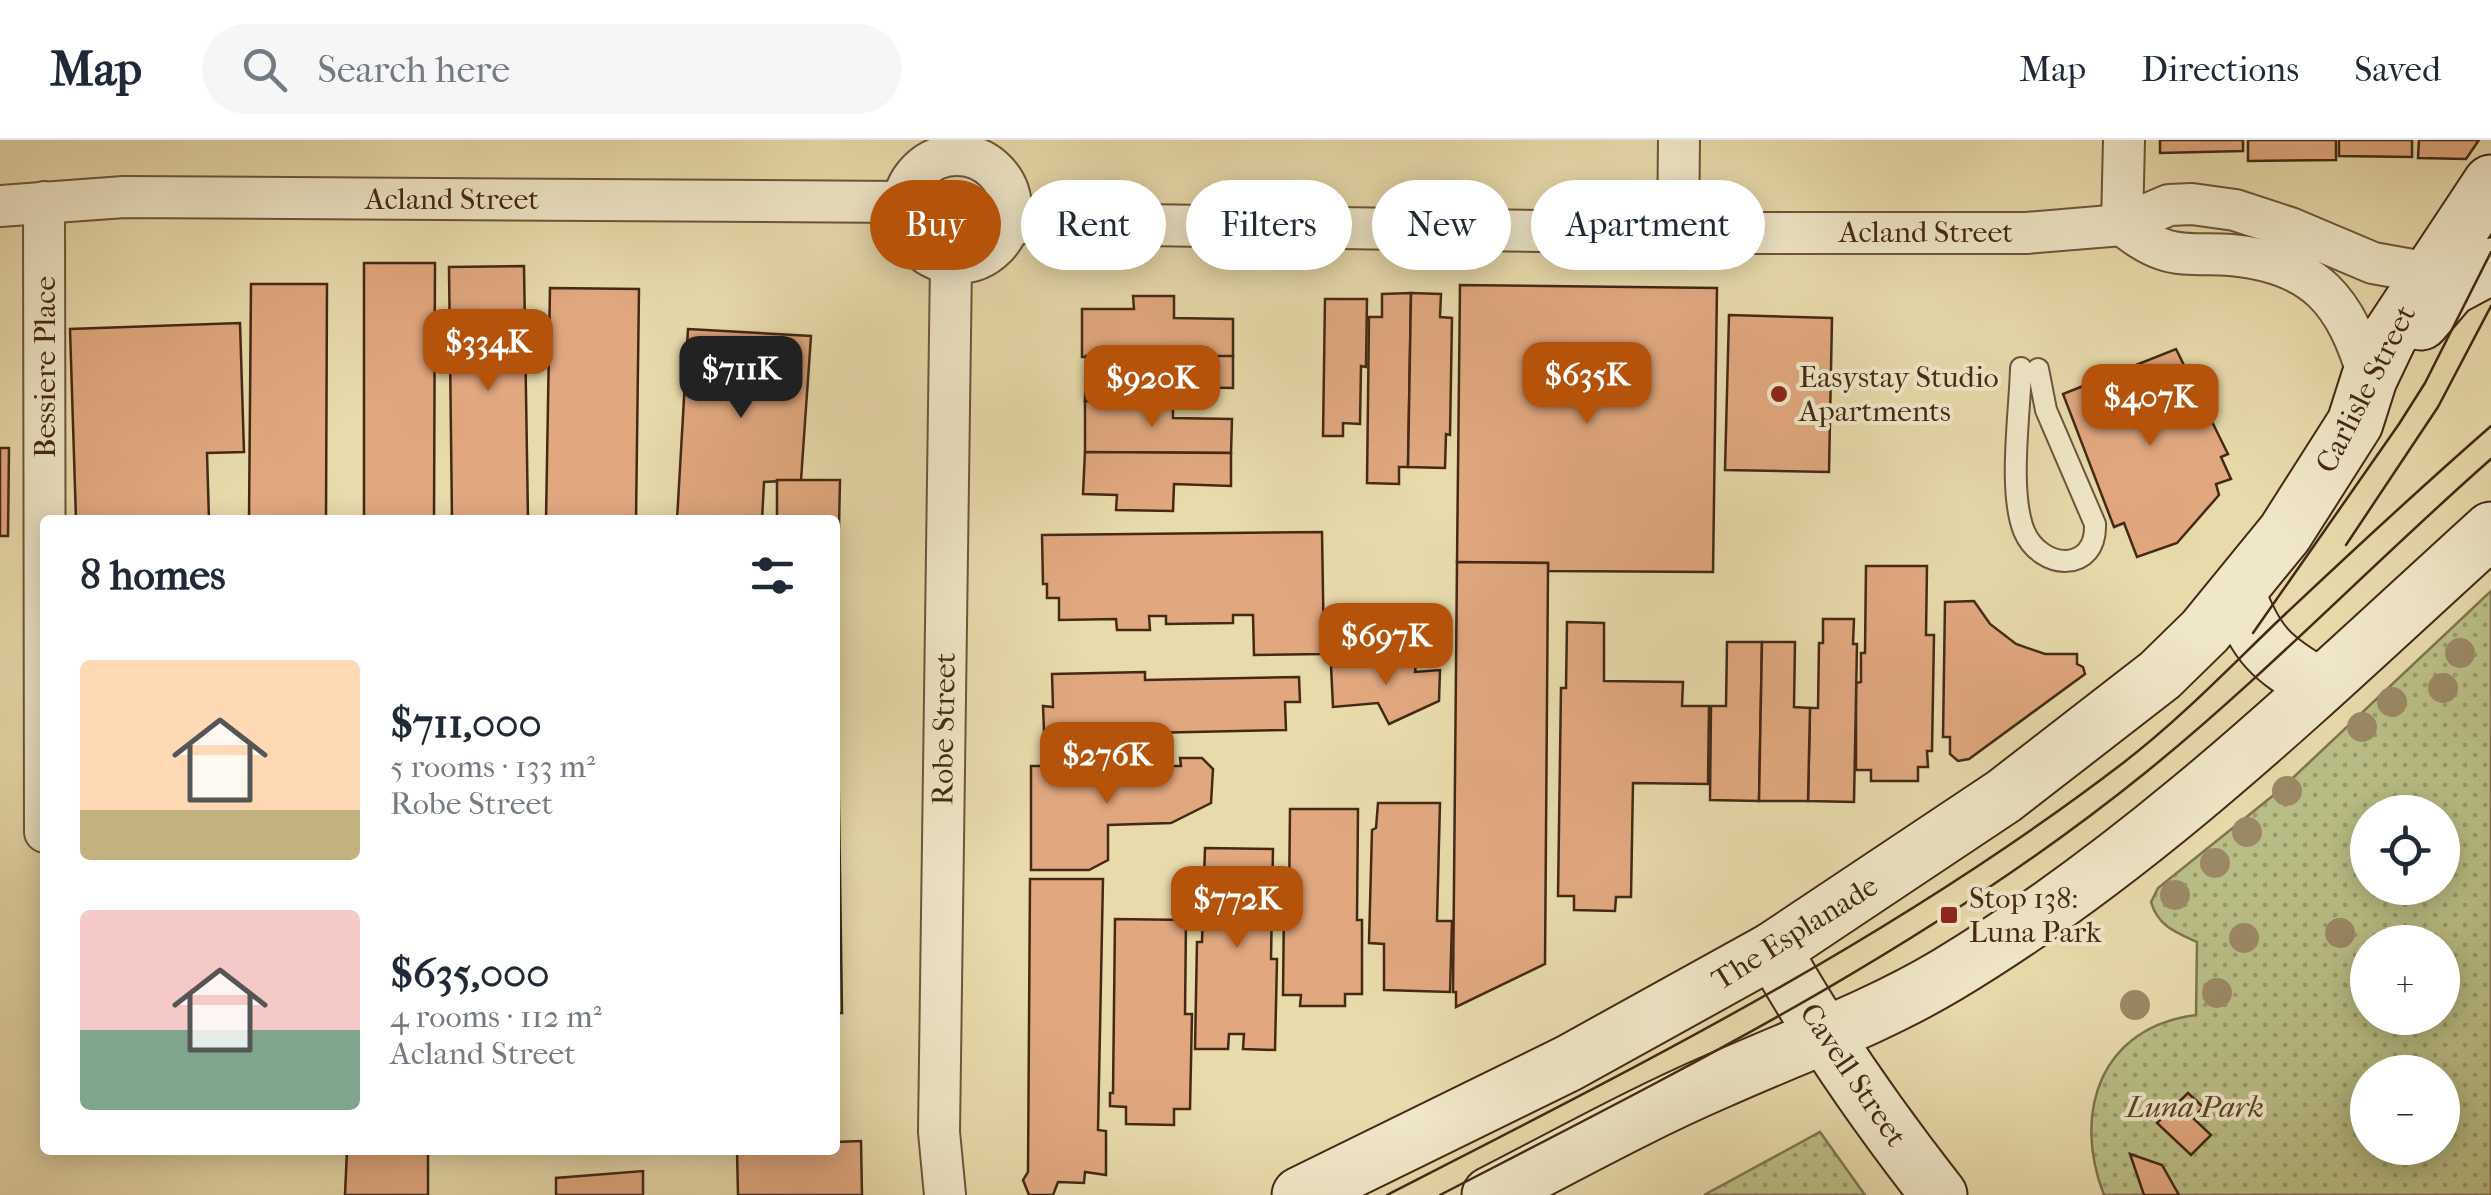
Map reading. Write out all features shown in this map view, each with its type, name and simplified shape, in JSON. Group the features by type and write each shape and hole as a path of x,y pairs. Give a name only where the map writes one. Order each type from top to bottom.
{"street":[{"path":"1678,140 1678,180"},
{"path":"2124,140 2122,225 2164,250 2276,262 2311,279 2341,310 2369,379"},
{"path":"913,180 916,172 930,162 962,147 1001,177 1012,207 1001,240"},
{"name":"Carlisle Street","path":"2238,593 2285,533 2344,442 2389,337 2491,183"},
{"name":"Acland Street","path":"0,206 124,197 870,202"},
{"name":"Bessiere Place","path":"44,202 44,515"},
{"name":"Acland Street","path":"1765,233 2026,232 2122,225 2169,205 2222,208 2290,228 2373,263 2429,273"},
{"name":"Acland Street","path":"1010,222 1531,231"},
{"path":"2344,442 2437,299 2467,276 2491,266"},
{"name":"Robe Street","path":"945,1195 939,1132 951,270"},
{"path":"1490,1195 1666,1104 1895,1004 1944,977 2084,884 2202,791 2491,530"},
{"path":"2238,593 2262,646 2281,664 2319,686"},
{"name":"The Esplanade","path":"1300,1195 1569,1062 1773,950 2004,796 2102,723 2187,649 2238,593"},
{"name":"Cavell Street","path":"1773,950 1872,1109 1939,1195"}],"lane":[{"path":"2030,368 2095,524 2092,544 2085,554 2068,561 2051,560 2036,549 2017,506 2030,368"}],"green space":[{"name":"Luna Park","path":"2491,591 2491,1195 2104,1195 2091,1134 2102,1079 2116,1056 2137,1037 2163,1023 2196,1015 2197,942 2163,923 2151,902 2158,888 2280,790"},
{"path":"1820,1132 1865,1195 1704,1195"}],"building":[{"path":"2160,140 2243,140 2243,151 2160,153"},
{"path":"2248,140 2336,140 2336,160 2248,161"},
{"path":"2339,140 2412,140 2412,157 2339,156"},
{"path":"2419,140 2479,140 2466,159 2418,158"},
{"path":"364,263 435,263 434,515 364,515"},
{"path":"524,266 528,515 452,515 449,267"},
{"path":"251,284 327,284 326,515 249,515"},
{"path":"1460,285 1717,288 1713,572 1548,571 1548,563 1457,562"},
{"path":"550,288 639,289 636,515 546,515"},
{"path":"1411,293 1408,467 1399,467 1399,484 1367,483 1369,317 1382,317 1382,294"},
{"path":"1411,293 1441,294 1440,317 1452,318 1450,435 1446,434 1445,468 1408,467"},
{"path":"1133,296 1174,296 1174,318 1233,319 1233,356 1082,357 1082,309 1134,309"},
{"path":"1325,299 1367,299 1360,424 1343,423 1343,436 1323,436"},
{"name":"Easystay Studio Apartments","path":"1729,315 1832,318 1829,472 1725,470"},
{"path":"240,323 244,452 207,453 209,515 76,515 70,329"},
{"path":"688,329 811,336 801,480 764,482 762,515 677,515"},
{"path":"2176,349 2228,454 2221,457 2231,479 2216,484 2219,495 2177,543 2137,557 2124,523 2114,527 2063,394"},
{"path":"1086,356 1233,356 1233,388 1173,387 1173,402 1085,401"},
{"path":"1085,401 1173,402 1173,418 1232,419 1231,453 1085,452"},
{"path":"0,448 9,448 8,536 0,536"},
{"path":"1085,452 1231,453 1231,486 1174,484 1173,511 1116,510 1117,495 1083,494"},
{"path":"777,480 840,480 839,515 777,515"},
{"path":"1322,532 1324,654 1254,655 1253,615 1233,615 1233,623 1166,624 1166,616 1149,616 1150,630 1117,630 1116,619 1059,620 1059,598 1047,598 1047,584 1043,584 1042,535"},
{"path":"1457,562 1548,563 1548,571 1545,964 1456,1007 1453,992"},
{"path":"1866,566 1927,566 1926,635 1934,635 1932,751 1927,751 1928,767 1918,767 1918,781 1871,781 1871,770 1856,770 1856,683 1861,682 1861,653 1865,653"},
{"path":"1974,601 1990,624 2016,644 2045,654 2077,654 2077,664 2085,674 1969,759 1958,761 1950,754 1950,737 1943,737 1945,602"},
{"path":"1823,619 1854,619 1854,802 1808,801 1810,708 1818,708"},
{"path":"1567,622 1604,623 1604,681 1683,682 1682,706 1709,706 1708,784 1633,783 1631,897 1616,897 1615,911 1574,910 1574,896 1558,896 1561,688 1566,688"},
{"path":"1727,642 1762,642 1759,801 1710,800 1711,706 1726,706"},
{"path":"1762,642 1795,642 1794,707 1810,708 1808,801 1759,801"},
{"path":"1416,664 1415,672 1440,670 1439,701 1389,724 1378,703 1333,707 1331,666"},
{"path":"1145,672 1145,680 1299,677 1300,702 1285,702 1286,730 1055,735 1054,730 1044,731 1043,706 1053,707 1052,674"},
{"path":"1180,758 1202,758 1213,769 1211,803 1171,823 1108,825 1108,860 1089,870 1031,870 1031,766 1181,766"},
{"path":"1378,803 1440,803 1437,921 1452,921 1450,992 1384,990 1384,944 1369,943 1372,830 1376,828"},
{"path":"1290,809 1358,809 1357,920 1362,920 1362,994 1345,994 1345,1006 1300,1006 1301,995 1283,995"},
{"path":"1205,848 1273,849 1271,959 1277,959 1275,1050 1243,1049 1244,1034 1229,1034 1228,1049 1195,1049 1197,942 1202,942"},
{"path":"840,874 842,1013 840,1013"},
{"path":"1030,879 1103,879 1098,1130 1106,1131 1106,1175 1085,1172 1084,1183 1058,1182 1053,1195 1029,1195 1023,1180 1028,1172"},
{"path":"1115,919 1186,920 1185,1014 1192,1014 1190,1109 1174,1109 1174,1125 1126,1124 1126,1107 1110,1106"},
{"path":"2188,1093 2203,1107 2193,1118 2211,1135 2191,1155 2157,1123"},
{"path":"861,1141 862,1195 738,1195 737,1155 840,1155 840,1142"},
{"path":"2130,1154 2162,1165 2179,1195 2144,1195"},
{"path":"347,1155 428,1155 428,1195 345,1195"},
{"path":"643,1171 643,1195 556,1195 556,1178"}],"tram line":[{"path":"2253,633 2425,383 2491,252"},
{"path":"2346,545 2438,407 2491,306"},
{"path":"1387,1195 1765,996 1948,886 2037,826 2164,729 2491,426"},
{"path":"1440,1195 1803,1002 1892,950 2063,836 2234,697 2491,459"}],"place":[{"name":"Easystay Studio Apartments","path":"1779,394"},
{"name":"Stop 138: Luna Park","path":"1949,915"}]}
